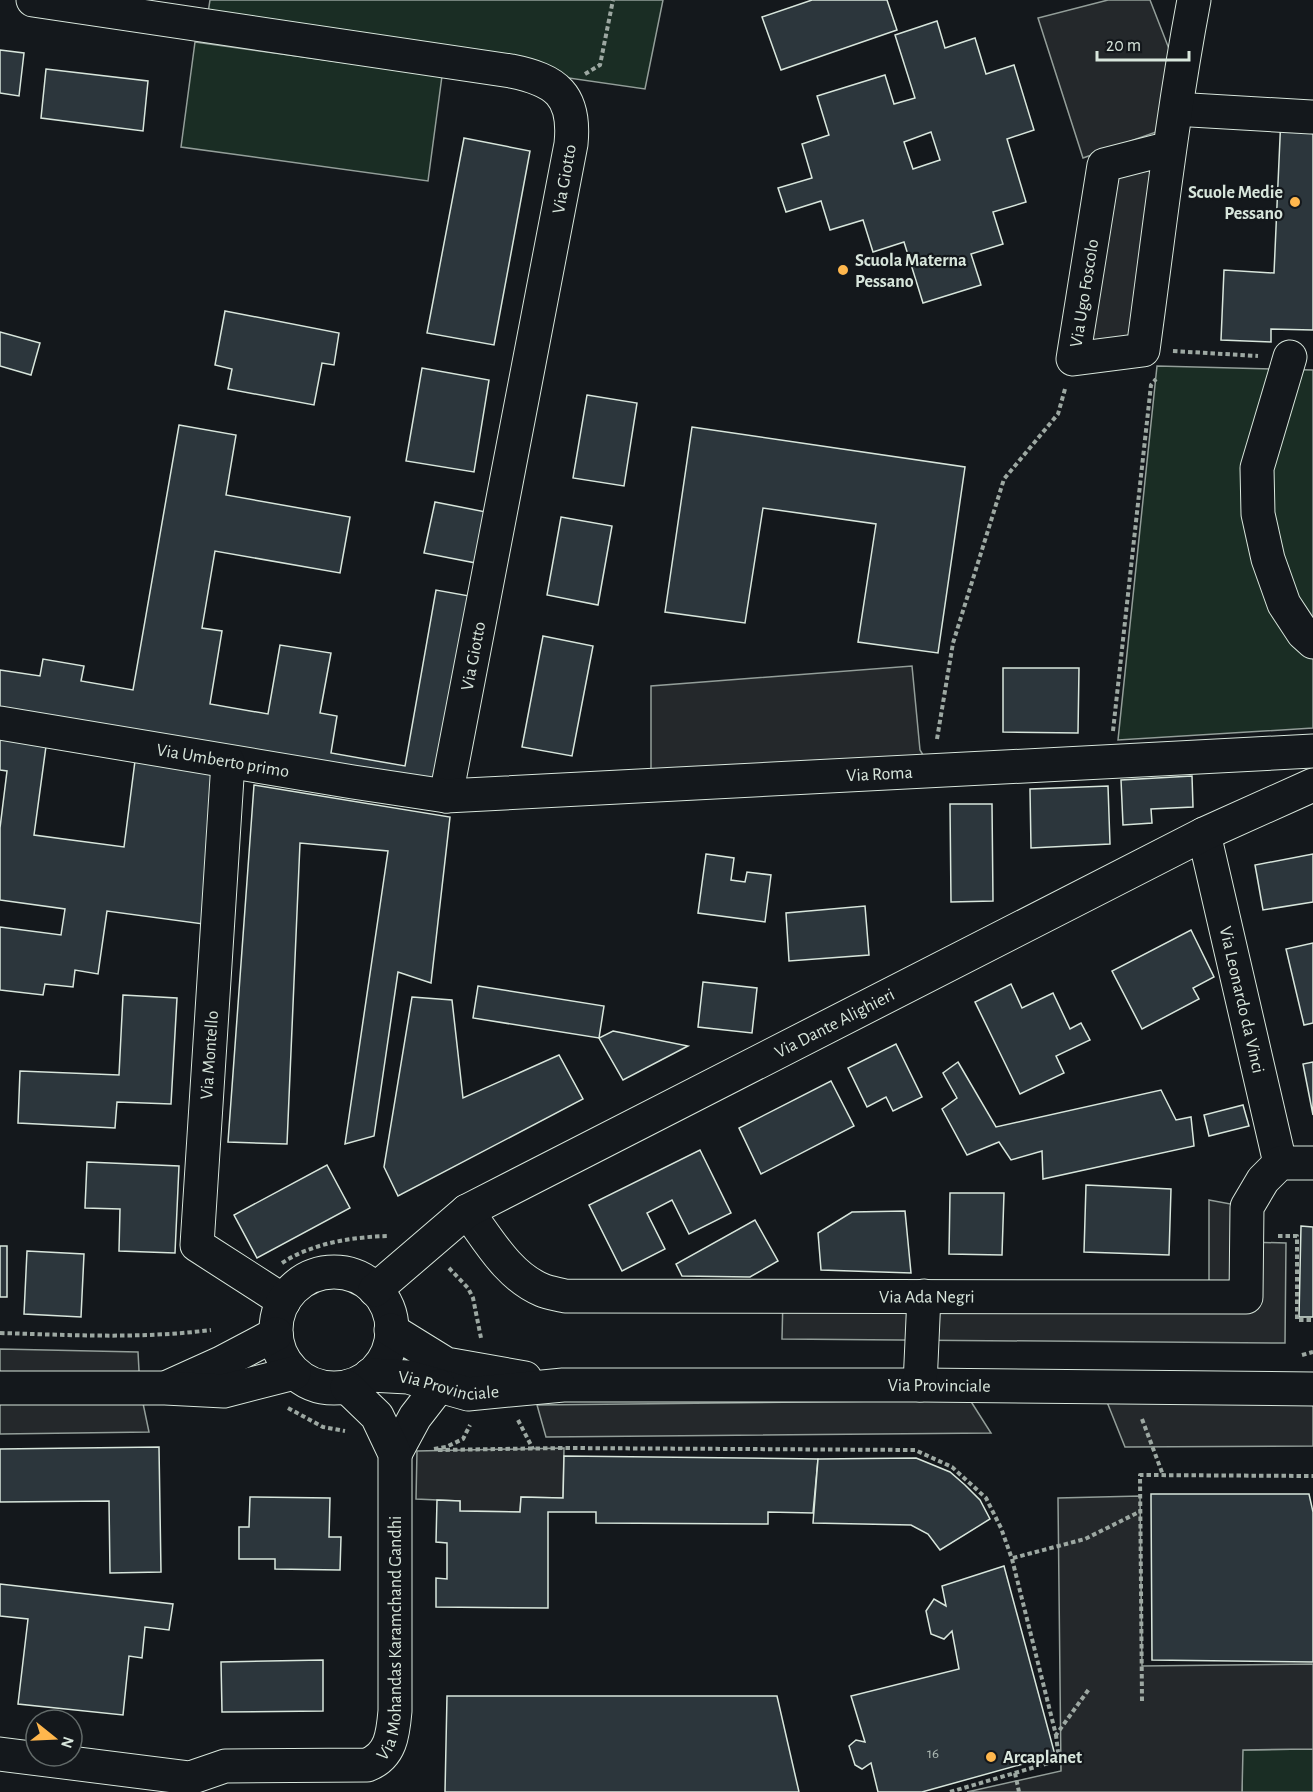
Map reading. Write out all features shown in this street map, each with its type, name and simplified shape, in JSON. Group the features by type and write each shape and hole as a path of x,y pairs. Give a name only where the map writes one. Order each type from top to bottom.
{"street":[{"path":"33,0 511,70 540,78 559,90"},
{"name":"Via Ugo Foscolo","path":"1170,147 1104,165 1073,359 1143,350 1180,77 1194,0"},
{"name":"Via Giotto","path":"446,796 571,144 570,108 559,90"},
{"path":"1191,110 1311,117"},
{"path":"1290,357 1257,468 1258,514 1268,559 1284,604 1303,633 1313,642"},
{"name":"Via Umberto primo","path":"0,723 446,796"},
{"name":"Via Roma","path":"446,796 1313,751"},
{"name":"Via Montello","path":"228,762 197,1245 284,1301"},
{"name":"Via Dante Alighieri","path":"375,1290 467,1211 1204,834 1313,785"},
{"name":"Via Leonardo da Vinci","path":"1204,834 1280,1163"},
{"path":"1280,1163 1313,1163"},
{"name":"Via Ada Negri","path":"467,1211 507,1265 522,1279 542,1290 565,1296 1246,1297 1246,1207 1263,1180 1280,1163"},
{"path":"0,1388 165,1388 224,1391 294,1373 279,1350 276,1334 277,1319 284,1301 294,1289 310,1277 335,1273 351,1275 375,1290"},
{"name":"Via Provinciale","path":"359,1381 380,1365 387,1354 391,1321 386,1305 375,1290"},
{"path":"921,1385 924,1296"},
{"name":"Via Provinciale","path":"391,1330 478,1382 563,1385 921,1385 1313,1389"},
{"path":"165,1388 221,1363 276,1334"},
{"name":"Via Provinciale","path":"294,1373 311,1384 330,1388 359,1381 408,1377 468,1394 478,1382"},
{"path":"359,1381 377,1416 408,1452"},
{"path":"408,1452 416,1417 440,1386"},
{"name":"Via Mohandas Karamchand Gandhi","path":"0,1754 190,1785 225,1766 367,1764 380,1758 393,1736 408,1452"}],"path":[{"path":"559,90 600,65 613,0"},
{"path":"1171,351 1290,357"},
{"path":"936,747 953,643 1004,479 1058,414 1073,359"},
{"path":"1111,761 1151,385 1156,380 1157,369"},
{"path":"1298,1236 1297,1320 1313,1320"},
{"path":"408,1452 446,1447 463,1439 472,1420 478,1382 481,1337 473,1298 468,1288 426,1245"},
{"path":"0,1333 139,1336 172,1335 219,1329"},
{"path":"1129,1387 1163,1475"},
{"path":"408,1452 564,1448 915,1450 952,1467 986,1498 1001,1528 1012,1558 1056,1735 1059,1760 950,1792"},
{"path":"1142,1701 1140,1474 1313,1476"},
{"path":"1012,1558 1085,1539 1140,1510"},
{"path":"1056,1735 1089,1689"},
{"path":"1015,1773 1019,1792"}],"green space":[{"path":"210,0 663,0 645,89 206,26"},
{"path":"195,42 442,76 428,181 181,147"},
{"path":"1157,366 1313,370 1313,728 1118,740"},
{"path":"1313,1749 1313,1792 1242,1792 1242,1750"}],"shaded area":[{"path":"1108,0 1150,0 1180,77 1173,126 1083,158 1038,18"},
{"path":"1170,148 1143,350 1073,359 1104,165"},
{"path":"912,666 920,750 932,770 651,788 651,686"},
{"path":"1209,1200 1247,1207 1247,1242 1286,1243 1285,1343 782,1339 783,1296 1209,1285"},
{"path":"0,1349 138,1352 140,1389 149,1432 0,1434"},
{"path":"1101,1387 1313,1389 1313,1446 1125,1447"},
{"path":"970,1400 991,1433 546,1437 537,1405"},
{"path":"564,1448 563,1498 521,1497 520,1512 460,1511 460,1501 416,1499 417,1451"},
{"path":"1140,1496 1142,1666 1313,1664 1313,1749 1243,1750 1242,1792 967,1792 1061,1771 1058,1498"}],"building":[{"path":"812,0 887,0 897,30 781,70 762,17"},
{"path":"937,21 945,48 975,38 986,74 1014,65 1034,130 1007,139 1026,202 993,212 1003,244 971,254 981,285 923,303 904,242 873,252 863,220 830,230 821,201 786,212 778,188 812,178 802,144 829,135 817,96 885,75 894,104 915,98 895,35","holes":["931,132 940,160 913,169 904,142"]},
{"path":"0,50 24,53 19,96 0,93"},
{"path":"46,69 148,81 143,131 41,118"},
{"name":"Scuole Medie Pessano","path":"1281,116 1311,117 1311,133 1313,134 1313,330 1271,329 1271,342 1221,340 1224,270 1274,273"},
{"path":"464,138 530,151 494,345 427,333"},
{"path":"225,311 339,333 334,365 322,363 314,405 228,389 232,369 215,365"},
{"path":"0,332 40,343 31,375 0,366"},
{"path":"422,368 489,380 474,472 406,461"},
{"path":"587,395 637,403 624,486 573,478"},
{"path":"179,425 236,435 226,495 350,517 340,573 215,551 202,628 222,631 210,704 268,714 280,645 331,653 320,713 337,716 331,753 405,766 436,590 475,597 441,793 0,716 0,670 40,676 43,659 84,666 81,681 133,690"},
{"path":"692,427 965,467 938,653 858,642 876,524 763,508 745,623 665,612"},
{"path":"435,502 486,512 476,563 424,553"},
{"path":"561,517 612,526 598,605 547,595"},
{"path":"543,636 593,646 572,756 522,747"},
{"path":"1003,668 1079,668 1078,733 1003,732"},
{"path":"0,732 47,739 34,835 124,847 136,753 218,767 203,924 107,911 98,974 75,970 73,987 45,984 43,995 0,990 0,927 61,935 65,909 0,900 0,828 7,771 0,770"},
{"path":"1192,776 1193,807 1151,809 1152,823 1123,825 1121,780"},
{"path":"254,785 450,817 431,983 398,972 374,1136 345,1144 388,851 300,843 287,1144 228,1142"},
{"path":"1108,786 1110,844 1031,848 1030,789"},
{"path":"950,804 992,804 993,901 951,902"},
{"path":"706,854 734,858 731,880 745,882 747,872 771,875 765,922 698,913"},
{"path":"1313,854 1313,902 1263,910 1255,865"},
{"path":"865,906 869,955 789,961 786,913"},
{"path":"1191,930 1214,977 1193,988 1199,999 1142,1029 1112,971"},
{"path":"1313,943 1313,1023 1304,1025 1286,949"},
{"path":"703,982 757,988 752,1033 698,1027"},
{"path":"1011,984 1022,1008 1053,993 1070,1029 1081,1023 1090,1040 1056,1056 1064,1073 1020,1094 975,1002"},
{"path":"478,986 604,1006 599,1038 473,1018"},
{"path":"123,995 177,998 171,1104 117,1102 115,1128 18,1123 20,1071 119,1075"},
{"path":"412,997 452,1000 463,1098 559,1055 583,1099 398,1196 384,1167"},
{"path":"613,1031 688,1046 623,1080 599,1038"},
{"path":"896,1044 922,1097 893,1111 886,1097 867,1107 848,1068"},
{"path":"958,1062 996,1127 1161,1090 1176,1120 1191,1117 1194,1146 1043,1179 1042,1151 1011,1160 999,1142 967,1155 942,1109 957,1098 943,1073"},
{"path":"1313,1062 1313,1115 1303,1064"},
{"path":"831,1081 854,1126 761,1174 739,1128"},
{"path":"1243,1105 1249,1126 1209,1136 1204,1115"},
{"path":"700,1150 731,1213 689,1234 672,1200 647,1213 665,1249 622,1271 589,1205"},
{"path":"87,1162 179,1166 175,1253 119,1251 120,1209 85,1208"},
{"path":"327,1165 350,1208 257,1258 234,1215"},
{"path":"1086,1185 1171,1189 1169,1255 1084,1252"},
{"path":"950,1193 1004,1193 1002,1255 949,1254"},
{"path":"905,1211 911,1273 821,1270 818,1233 852,1212"},
{"path":"755,1220 778,1261 750,1277 682,1276 676,1264"},
{"path":"1301,1226 1313,1227 1313,1317 1299,1317"},
{"path":"0,1246 7,1246 7,1297 0,1297"},
{"path":"27,1251 84,1254 81,1317 24,1314"},
{"path":"159,1447 161,1572 110,1573 109,1501 0,1502 0,1449"},
{"path":"564,1456 818,1459 813,1513 768,1512 768,1524 596,1523 596,1512 548,1512 548,1608 436,1607 436,1578 447,1579 447,1543 436,1542 437,1500 460,1501 460,1511 520,1512 521,1497 563,1498"},
{"path":"916,1458 950,1472 980,1500 990,1519 940,1550 928,1534 911,1525 813,1523 818,1459"},
{"path":"1151,1494 1309,1494 1313,1512 1313,1662 1152,1660"},
{"path":"250,1497 330,1498 329,1537 341,1537 340,1570 275,1569 275,1559 239,1559 239,1527 249,1527"},
{"path":"1004,1566 1055,1755 922,1792 878,1792 871,1763 862,1769 855,1765 849,1746 856,1740 865,1742 851,1696 959,1669 952,1631 944,1639 931,1634 926,1611 934,1599 946,1606 942,1586"},
{"path":"0,1584 173,1604 169,1630 145,1627 142,1658 129,1656 123,1715 84,1711 84,1708 18,1704 28,1619 0,1616"},
{"path":"323,1660 323,1711 222,1712 221,1662"},
{"path":"447,1696 777,1696 799,1792 445,1792"}],"place":[{"name":"Scuole Medie Pessano","path":"1295,202"},
{"name":"Scuola Materna Pessano","path":"843,270"},
{"name":"Arcaplanet","path":"991,1757"}]}
